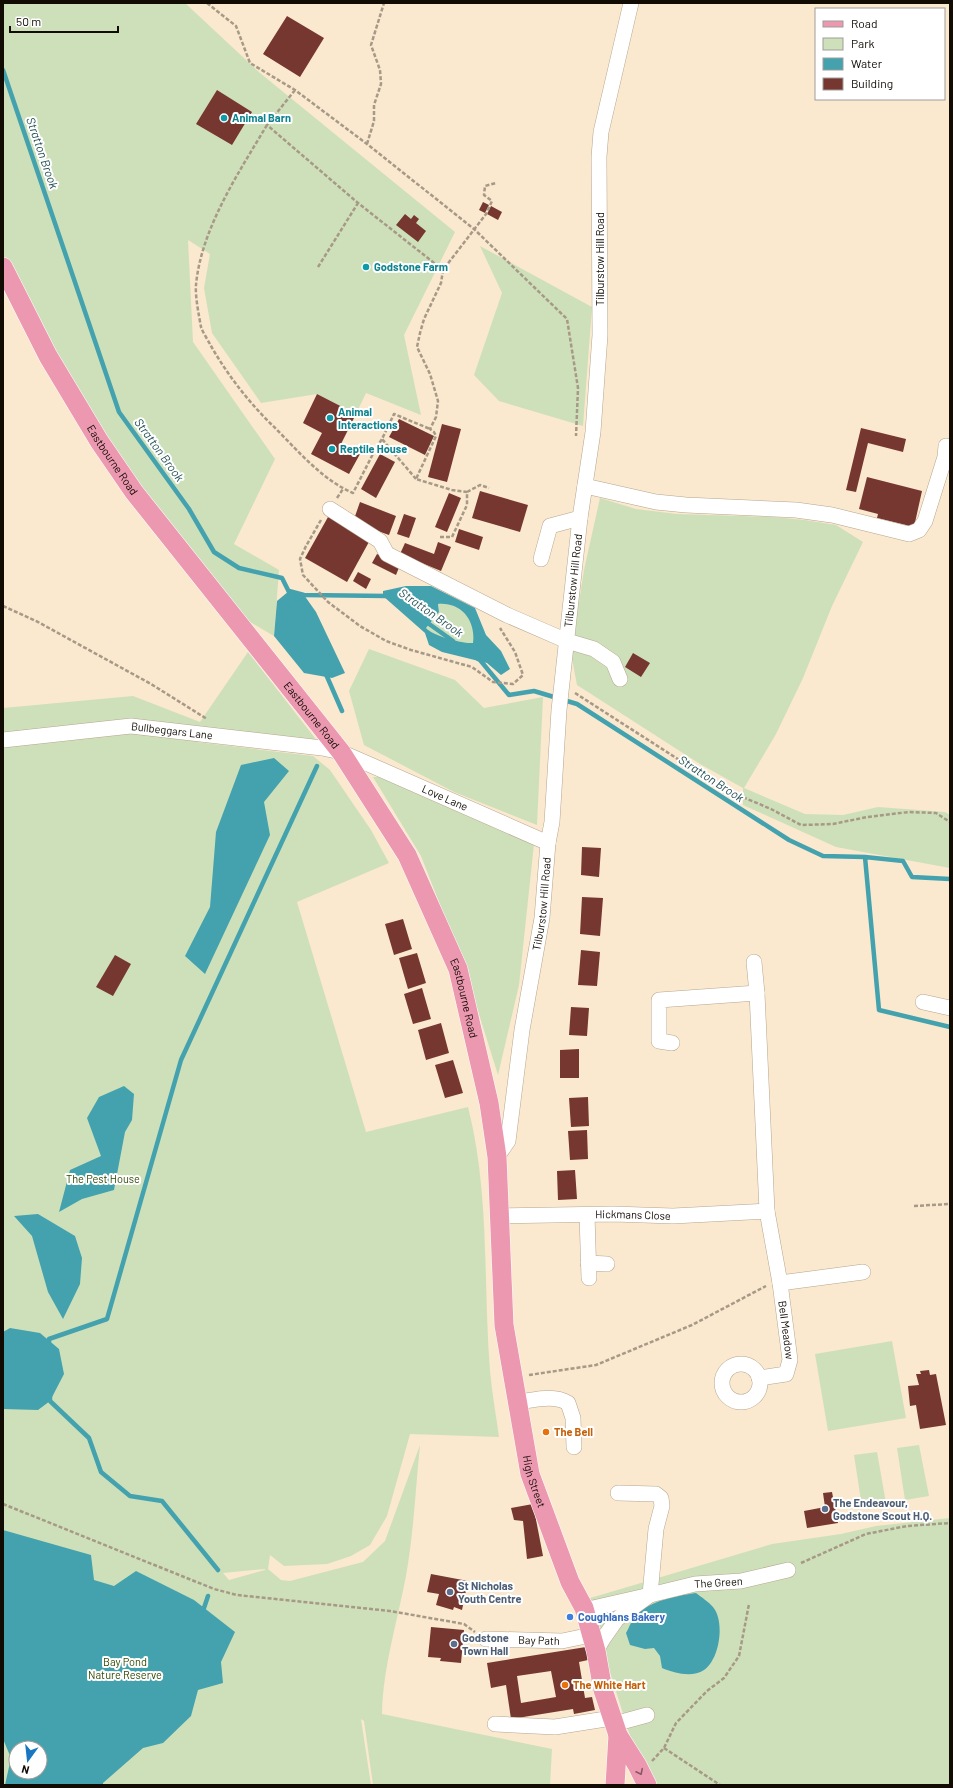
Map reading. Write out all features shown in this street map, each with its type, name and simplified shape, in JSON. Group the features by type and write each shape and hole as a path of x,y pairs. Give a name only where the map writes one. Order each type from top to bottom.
{"main road":[{"name":"Eastbourne Road","path":"3,267 48,356 99,441 129,485 341,752 363,784 407,855 458,969 489,1103 497,1157 499,1216"},
{"name":"High Street","path":"499,1216 504,1325 530,1474 570,1582 584,1608 594,1643 603,1690 615,1726"},
{"path":"615,1726 616,1785"},
{"path":"615,1726 637,1765 646,1785"}],"street":[{"name":"Tilburstow Hill Road","path":"497,1157 508,1141 522,1030 542,918 548,843 552,822 561,695 580,518 593,432 600,335 599,157 601,132 631,3"},
{"path":"584,486 656,502 686,505 796,510 832,515 909,534 919,530 925,521 945,458 946,446"},
{"path":"330,510 380,541 388,554 532,619 567,641 594,648 613,662 620,679"},
{"path":"541,558 550,526 580,518"},
{"name":"Bullbeggars Lane","path":"3,740 131,726 322,748 341,752"},
{"name":"Love Lane","path":"341,752 548,843"},
{"path":"672,1043 658,1041 659,1000 758,992 754,962"},
{"name":"Bell Meadow","path":"758,992 767,1211 780,1283 790,1360 786,1374 759,1378"},
{"path":"923,1002 950,1008"},
{"name":"Hickmans Close","path":"499,1216 673,1216 767,1211"},
{"path":"587,1215 589,1278"},
{"path":"588,1263 607,1264"},
{"path":"780,1283 863,1272"},
{"path":"518,1402 553,1398 562,1399 568,1403 572,1418 574,1447"},
{"path":"618,1493 656,1494 661,1498 662,1506 656,1529 650,1595"},
{"name":"The Green","path":"584,1608 593,1608 695,1584 741,1581 788,1570"},
{"name":"The Green","path":"594,1643 603,1638 617,1620 650,1595"},
{"name":"Bay Path","path":"486,1639 594,1643"},
{"path":"495,1724 555,1727 615,1726 646,1715"}],"path":[{"path":"207,3 236,26 250,63 295,90 367,144 474,229 567,319 578,388"},
{"path":"367,144 374,121 374,105 381,84 380,70 371,45 384,3"},
{"path":"295,90 267,125 236,178 213,225 200,262 196,286 201,329 221,363 257,412 311,463 343,489 353,493 394,414 430,429 436,436 416,479"},
{"path":"267,125 358,203 443,270"},
{"path":"430,429 436,417 438,401 430,374 417,347 424,319 441,283 443,270 486,214 492,201 484,195 485,186 496,183"},
{"path":"318,267 358,203"},
{"path":"382,439 416,479 452,490 467,492 480,485 489,488"},
{"path":"343,489 317,527 300,558 303,575 328,602 360,626 386,641 411,650 472,667 493,682 513,684"},
{"path":"440,537 452,537 467,505 467,492"},
{"path":"3,606 38,622 151,684 218,726 230,737"},
{"path":"561,695 594,704 628,728 726,790 800,825 833,824 867,817 909,812 936,812 950,822"},
{"path":"914,1206 950,1204"},
{"path":"513,1377 596,1365 692,1325 770,1284 780,1283"},
{"path":"3,1504 214,1589 238,1595 390,1610 464,1624 486,1639"},
{"path":"788,1570 866,1534 907,1526 950,1523"},
{"path":"650,1764 664,1748 676,1723 707,1691 724,1678 739,1656 749,1604"},
{"path":"664,1748 720,1785"}],"green space":[{"path":"3,3 185,3 260,73 455,232 404,335 421,415 366,393 356,414 317,394 261,403 212,333 204,288 210,254 188,240 193,342 275,459 234,544 279,570 274,636 228,609 134,492 3,267"},
{"path":"480,246 592,307 583,426 499,401 474,375 502,293"},
{"path":"600,498 636,509 677,514 773,517 836,525 863,542 832,606 803,678 776,734 744,788 805,814 843,815 878,807 945,812 950,815 950,868 836,847 743,805 743,788 700,764 577,685 571,653 584,570"},
{"path":"438,604 454,606 466,614 473,627 474,643 448,639 435,634 426,628 439,612"},
{"path":"369,649 455,680 484,708 543,697 537,825 454,792 364,745 349,691"},
{"path":"248,652 318,742 197,742 313,756 330,770 371,830 389,863 297,902 366,1132 468,1107 475,1139 483,1205 490,1371 499,1437 410,1434 387,1516 370,1545 351,1556 327,1564 284,1566 270,1555 268,1569 281,1580 290,1581 363,1562 385,1541 420,1445 408,1564 385,1676 382,1714 552,1749 550,1785 373,1785 364,1721 361,1719 371,1785 3,1785 3,708 133,696 200,722","holes":["265,1569 265,1570 229,1580 223,1573"]},
{"path":"373,777 385,777 534,844 519,985 498,1075 464,966 421,856"},
{"path":"892,1341 906,1418 828,1431 815,1354"},
{"path":"919,1445 929,1496 905,1500 897,1448"},
{"path":"877,1452 886,1503 862,1507 854,1455"},
{"path":"950,1518 950,1785 656,1785 637,1758 587,1599 772,1544 841,1534 876,1526"}],"water":[{"path":"406,586 431,586 475,608 486,635 501,651 510,669 501,675 487,663 442,652 429,645 425,633 383,596 383,591","holes":["438,604 446,604 460,609 465,614 472,627 473,643 448,639 435,634 426,628 439,612"]},
{"path":"289,591 304,595 316,612 345,673 332,678 304,673 274,636 277,601"},
{"path":"274,758 289,771 264,802 270,835 205,974 185,956 210,907 216,832 241,765"},
{"path":"124,1086 134,1094 132,1120 125,1132 114,1190 82,1199 59,1212 70,1170 101,1156 87,1118 99,1097"},
{"path":"38,1214 75,1236 82,1258 80,1284 63,1319 48,1292 32,1236 14,1216"},
{"path":"10,1328 40,1333 59,1349 64,1374 50,1401 38,1410 3,1409 3,1332"},
{"path":"3,1530 91,1555 94,1580 114,1586 136,1571 194,1600 235,1632 221,1662 223,1683 198,1690 191,1716 163,1743 143,1748 103,1783 103,1785 5,1785 8,1772 8,1780 48,1780 48,1740 8,1740 8,1751 3,1739"},
{"path":"696,1593 707,1601 717,1613 720,1630 714,1657 704,1670 694,1674 683,1674 667,1670 662,1668 660,1656 654,1648 645,1649 630,1645 626,1633 632,1621 643,1609 657,1602 673,1597"}],"building":[{"path":"287,16 324,38 300,77 263,54"},
{"name":"Animal Barn","path":"217,90 252,112 232,145 196,124"},
{"path":"483,202 489,205 485,213 479,210"},
{"path":"491,206 502,212 498,220 487,214"},
{"path":"405,214 411,219 414,215 419,219 416,223 426,231 418,242 396,225"},
{"path":"317,394 356,414 341,444 360,454 349,474 311,454 322,433 303,423"},
{"path":"399,419 434,436 425,455 389,437"},
{"path":"442,424 461,429 447,482 428,477"},
{"path":"861,428 906,439 903,452 868,443 856,492 846,490"},
{"path":"380,454 395,462 376,498 361,489"},
{"path":"867,477 922,491 914,527 877,518 878,514 859,509"},
{"path":"480,491 528,505 520,532 472,518"},
{"path":"449,493 461,498 447,532 435,527"},
{"path":"360,502 396,516 389,535 353,522"},
{"path":"404,514 416,518 409,538 397,534"},
{"path":"328,517 370,540 347,582 305,558"},
{"path":"459,529 483,537 479,550 455,542"},
{"path":"438,542 451,547 441,571 400,554 405,543 434,554"},
{"path":"377,554 400,565 396,575 372,563"},
{"path":"358,572 371,579 366,589 353,581"},
{"path":"633,653 650,663 641,677 625,667"},
{"path":"582,847 601,848 599,877 581,875"},
{"path":"582,897 603,898 600,936 580,934"},
{"path":"403,919 412,949 394,955 385,924"},
{"path":"581,950 600,952 597,986 578,985"},
{"path":"417,953 426,983 408,989 399,958"},
{"path":"115,955 131,964 113,996 96,987"},
{"path":"422,988 431,1019 413,1024 404,994"},
{"path":"571,1007 589,1008 587,1036 569,1035"},
{"path":"441,1023 449,1053 426,1060 418,1030"},
{"path":"579,1049 579,1078 560,1078 560,1050"},
{"path":"453,1060 463,1093 445,1098 435,1065"},
{"path":"588,1097 589,1126 571,1127 569,1098"},
{"path":"587,1130 588,1159 570,1160 568,1131"},
{"path":"575,1170 577,1199 558,1200 557,1171"},
{"path":"929,1370 930,1375 936,1374 946,1425 920,1429 916,1405 910,1406 908,1386 919,1385 916,1374 921,1374 920,1371"},
{"name":"The Endeavour, Godstone Scout H.Q.","path":"832,1492 838,1523 807,1528 804,1511 825,1507 823,1493"},
{"path":"533,1504 543,1556 527,1559 523,1521 514,1520 511,1508"},
{"path":"431,1574 468,1581 462,1610 454,1607 453,1610 436,1605 439,1594 427,1592"},
{"path":"431,1627 464,1630 461,1663 440,1661 441,1658 428,1657"},
{"path":"586,1647 588,1660 579,1662 585,1698 592,1697 595,1710 574,1714 573,1709 511,1719 506,1685 491,1688 487,1663","holes":["551,1671 556,1697 521,1703 517,1676"]}],"waterway":[{"name":"Stratton Brook","path":"3,70 119,412 189,509 214,552 239,568 282,578 290,594"},
{"name":"Stratton Brook","path":"289,591 304,595 387,596"},
{"name":"Stratton Brook","path":"425,621 453,641"},
{"name":"Stratton Brook","path":"475,657 480,660 509,695 534,691 577,704 789,840 823,856 865,857 879,1010 950,1027"},
{"path":"325,672 342,711"},
{"path":"49,1344 49,1339 107,1319 181,1060 317,766"},
{"path":"865,857 903,861 912,877 950,879"},
{"path":"50,1395 50,1401 89,1438 101,1472 130,1496 162,1501 218,1570"},
{"path":"198,1609 204,1608 208,1596"}],"place":[{"name":"Animal Barn","path":"224,118"},
{"name":"Godstone Farm","path":"366,267"},
{"name":"Animal Interactions","path":"330,418"},
{"name":"Reptile House","path":"332,449"},
{"name":"The Bell","path":"546,1432"},
{"name":"The Endeavour, Godstone Scout H.Q.","path":"825,1509"},
{"name":"St Nicholas Youth Centre","path":"450,1592"},
{"name":"Coughlans Bakery","path":"570,1617"},
{"name":"Godstone Town Hall","path":"454,1644"},
{"name":"The White Hart","path":"565,1685"}],"park label":[{"name":"The Pest House","path":"103,1179"},
{"name":"Bay Pond Nature Reserve","path":"125,1668"}]}
